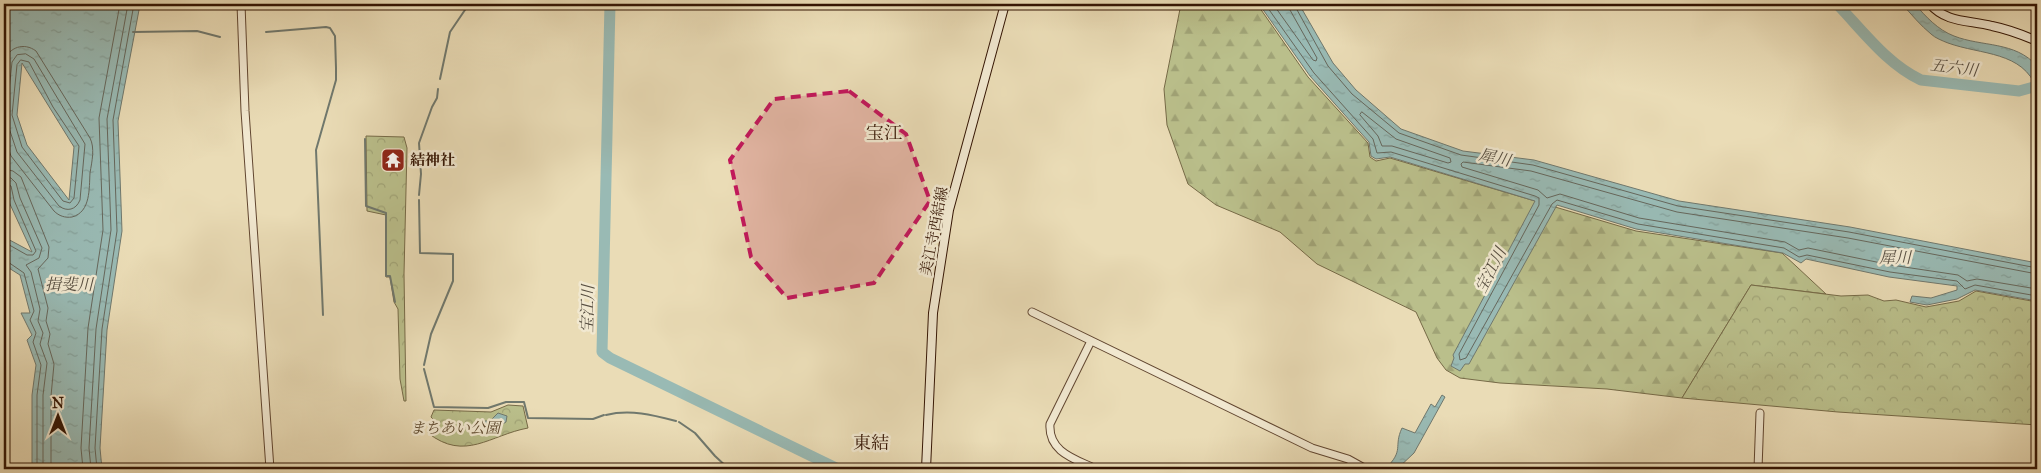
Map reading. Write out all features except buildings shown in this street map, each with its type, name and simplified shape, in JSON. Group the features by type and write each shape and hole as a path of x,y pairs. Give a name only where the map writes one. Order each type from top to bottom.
{"main road":[{"name":"美江寺西結線","path":"926,469 933,313 948,218 1005,4"},
{"path":"1930,4 1946,17 1962,22 1993,26 2037,42"}],"street":[{"path":"242,4 245,111 270,469"},
{"path":"1032,312 1312,448 1348,459 1366,469"},
{"path":"1090,340 1050,424 1049,434 1055,447 1064,454 1096,469"},
{"path":"1758,469 1760,412"}],"highlighted area":[{"path":"849,91 906,134 930,201 874,283 787,298 751,257 730,160 774,99"}],"green space":[{"path":"1181,4 1257,4 1308,77 1368,143 1370,157 1376,161 1390,158 1636,231 1782,253 1826,294 1751,285 1682,398 1607,389 1500,383 1460,378 1446,370 1437,358 1416,312 1317,264 1280,232 1216,205 1188,184 1167,125 1164,89"},
{"path":"366,136 404,137 407,148 404,274 406,401 404,401 400,379 398,309 394,302 390,277 386,277 386,215 367,211"},
{"path":"1751,285 1841,296 1868,295 1884,301 1896,300 1926,307 1959,301 1976,291 2037,302 2037,425 1838,412 1682,398"},
{"name":"まちあい公園","path":"508,405 523,406 528,428 466,446 441,441 428,433 435,421 431,417 434,410 491,412"}],"water":[{"name":"揖斐川","path":"4,4 139,4 118,121 122,231 107,330 100,448 102,469 32,469 32,395 36,365 27,340 32,335 21,313 30,313 20,275 4,265 4,237 32,252 9,202 4,179","holes":["22,63 74,147 69,200 27,145 17,115"]},
{"name":"犀川","path":"1259,4 1299,4 1333,63 1356,90 1401,129 1463,151 1534,160 1679,201 1850,227 2037,263 2037,301 1975,290 1957,299 1927,305 1910,302 1912,296 1931,298 1957,290 1957,286 1889,277 1806,259 1801,263 1783,253 1636,229 1557,205 1469,364 1465,364 1460,371 1451,366 1454,358 1453,355 1535,201 1390,157 1376,159 1371,156 1369,142 1310,76"},
{"path":"1902,4 1915,4 1937,26 1954,36 2019,52 2037,66 2037,89 2031,77 2022,67 2000,56 1961,47 1935,37"},
{"path":"1442,395 1445,397 1414,453 1397,469 1385,469 1397,453 1398,440 1402,428 1415,433 1431,404 1435,407"},
{"path":"498,413 507,416 506,422 493,427 481,424 483,421 490,421"}],"waterway":[{"path":"440,79 450,32 469,4"},
{"name":"宝江川","path":"610,4 602,352 610,358 838,469"},
{"name":"五六川","path":"1837,4 1886,56 1921,80 2019,91 2037,86"},
{"path":"266,32 326,27 330,28 335,36 336,80 316,150 323,315"},
{"path":"133,32 197,31 220,37"},
{"path":"419,195 421,174 419,143 437,98 438,89"},
{"path":"365,139 366,206 386,213 386,276 390,276 395,302"},
{"path":"419,200 420,253 453,254 453,281 431,334 424,365"},
{"path":"424,369 434,407 488,408 506,402 524,402 528,418 593,419 604,415"},
{"path":"606,415 633,413 676,421"},
{"path":"679,422 695,433 729,469"}],"place":[{"name":"結神社","path":"393,160"}],"district":[{"name":"宝江","path":"884,133"},
{"name":"東結","path":"871,443"}]}
